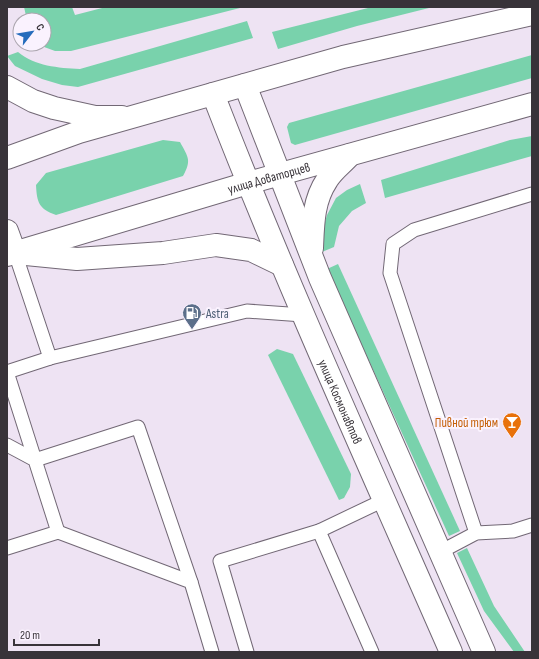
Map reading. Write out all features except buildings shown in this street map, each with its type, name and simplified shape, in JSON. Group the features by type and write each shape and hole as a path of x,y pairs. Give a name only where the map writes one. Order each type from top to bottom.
{"main road":[{"path":"7,158 79,132 342,57 532,14"},
{"path":"245,85 320,278 484,652"},
{"path":"7,87 33,101 54,108 95,117 135,116"},
{"name":"улица Космонавтов","path":"213,94 303,316 451,652"},
{"name":"улица Доваторцев","path":"11,254 248,183 532,104"},
{"path":"312,256 313,215 319,195 327,179 351,154"},
{"path":"7,231 11,254 77,259 163,252 216,245 251,250 282,265"}],"lane":[{"path":"476,533 390,273 393,244 414,230 532,194"},
{"path":"11,254 50,358"},
{"path":"58,532 7,372 50,358 247,311 303,316"},
{"path":"7,445 34,460 138,427 191,582 212,652"},
{"path":"247,652 220,561 320,531 384,500"},
{"path":"440,552 476,533 513,531 532,524"},
{"path":"320,531 372,652"},
{"path":"7,548 58,532 191,582"}],"green space":[{"path":"24,7 72,7 75,15 106,7 240,8 71,51 52,50 52,12 25,12"},
{"path":"372,7 433,7 357,26 278,49 272,32"},
{"path":"247,21 253,38 78,87 62,85 42,79 15,66 7,56 18,52 39,63 55,67 80,69"},
{"path":"532,55 532,78 295,145 291,143 287,127 289,123"},
{"path":"532,136 532,156 385,198 381,180 510,140"},
{"path":"163,140 180,142 185,151 188,162 183,176 56,215 42,208 38,201 36,185 46,173"},
{"path":"360,184 366,203 352,211 339,226 334,247 322,252 321,236 327,215 336,198 347,190"},
{"path":"338,264 460,531 449,536 327,269"},
{"path":"277,349 293,354 351,474 350,487 344,498 339,500 268,355"},
{"path":"467,548 494,606 525,652 514,652 484,611 457,553"}],"place":[{"name":"Astra","path":"192,330"},
{"name":"Пивной трюм","path":"512,439"}]}
